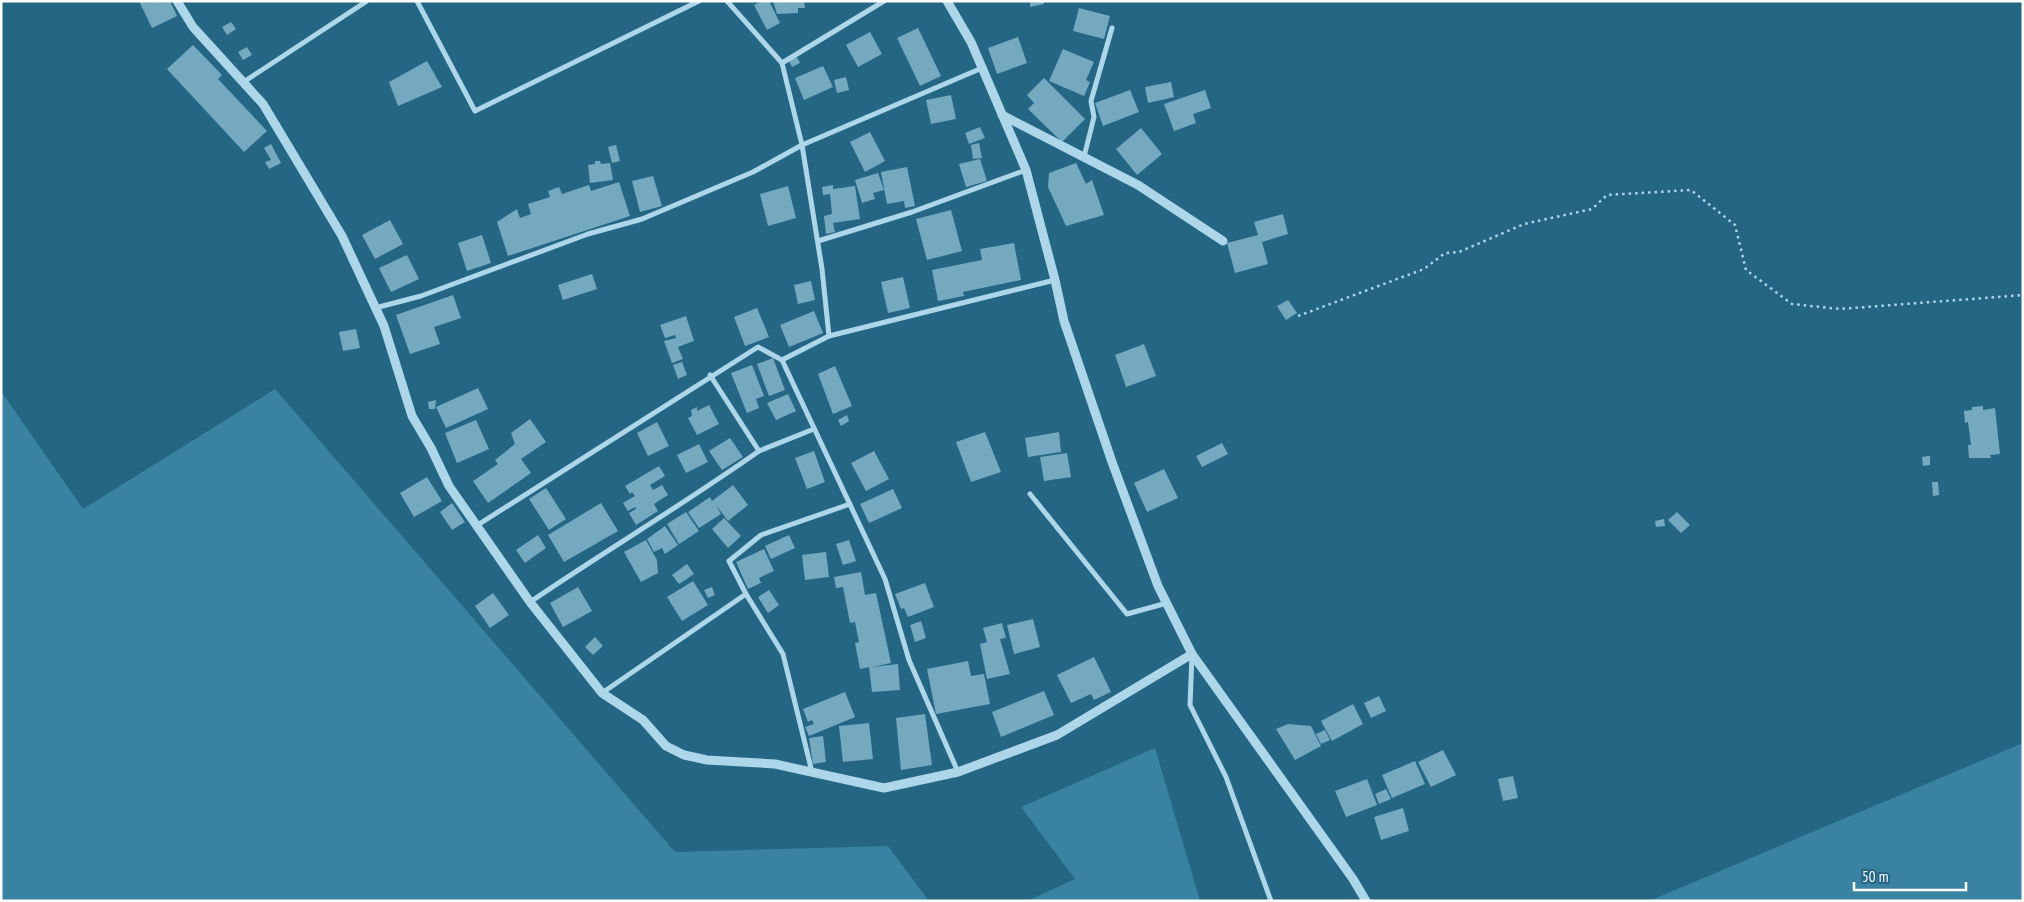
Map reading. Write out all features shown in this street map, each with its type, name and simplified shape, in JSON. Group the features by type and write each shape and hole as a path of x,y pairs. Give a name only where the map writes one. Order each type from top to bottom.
{"street":[{"path":"177,1 193,27 263,104 342,236 384,326 412,416 431,448 449,486 530,602 602,693 643,720 666,746 684,755 707,760 775,764 884,788 958,772 1057,735 1192,654"},
{"path":"242,83 367,1"},
{"path":"417,1 475,111 699,1"},
{"path":"727,1 782,63 802,145 818,241 829,336"},
{"path":"782,63 884,1"},
{"path":"947,1 971,42 1026,170 1064,321 1112,462 1158,586 1192,654 1353,879 1366,901"},
{"path":"1084,157 1094,116 1092,101 1112,28"},
{"path":"375,308 421,296 588,234 642,219 753,172 802,145 982,68"},
{"path":"1002,115 1138,185 1223,241"},
{"path":"818,241 912,212 1026,170"},
{"path":"782,360 829,336 1055,280"},
{"path":"476,526 758,347 782,360 850,504 885,579 909,660 958,772"},
{"path":"710,376 759,451"},
{"path":"530,602 607,550 687,502 759,451 814,429"},
{"path":"1030,494 1127,614 1167,603"},
{"path":"812,773 783,654 746,594 728,560 761,535 850,504"},
{"path":"602,693 746,594"},
{"path":"1192,654 1190,705 1226,777 1271,901"}],"path":[{"path":"1298,316 1424,269 1445,253 1459,252 1524,224 1592,209 1607,195 1691,190 1735,225 1746,270 1792,304 1840,310 2023,295"}],"shaded area":[{"path":"275,389 675,852 888,846 929,901 1,901 1,391 83,509"},
{"path":"2023,743 2023,901 1649,901"},
{"path":"1155,748 1200,901 1027,901 1075,879 1021,807"}],"building":[{"path":"139,1 170,1 177,16 152,28"},
{"path":"762,1 769,1 780,23 767,30 754,5"},
{"path":"773,1 804,1 805,8 798,8 798,13 777,14"},
{"path":"1030,1 1044,1 1044,4 1030,7"},
{"path":"1079,8 1110,16 1104,39 1073,31"},
{"path":"231,22 236,29 227,35 222,27"},
{"path":"918,28 941,76 920,86 897,38"},
{"path":"870,32 882,54 858,67 846,45"},
{"path":"1018,37 1027,63 997,74 988,48"},
{"path":"193,45 222,75 218,79 267,131 244,152 167,69"},
{"path":"247,47 252,55 243,60 238,52"},
{"path":"1063,49 1094,62 1086,80 1090,82 1084,96 1049,81"},
{"path":"797,57 800,63 792,67 789,61"},
{"path":"427,61 442,87 398,106 389,82"},
{"path":"823,66 833,87 804,100 795,78"},
{"path":"846,77 849,90 837,93 834,80"},
{"path":"1044,78 1085,119 1062,142 1028,109 1034,103 1027,95"},
{"path":"1171,82 1174,97 1148,103 1145,87"},
{"path":"1130,90 1139,112 1103,126 1095,103"},
{"path":"1205,90 1211,108 1193,114 1196,123 1174,131 1164,104"},
{"path":"951,95 956,119 931,124 926,100"},
{"path":"980,127 985,138 969,144 965,133"},
{"path":"1141,128 1162,154 1137,175 1116,149"},
{"path":"870,132 885,161 865,172 850,142"},
{"path":"979,143 982,158 973,159 971,145"},
{"path":"271,144 281,163 269,169 265,162 271,160 264,148"},
{"path":"616,145 620,161 612,163 608,147"},
{"path":"980,159 987,181 966,187 959,164"},
{"path":"595,161 600,161 601,164 610,163 613,180 590,183 588,165 595,164"},
{"path":"1076,163 1086,184 1092,180 1104,215 1066,226 1048,187 1049,173"},
{"path":"907,167 915,206 905,208 904,201 887,204 881,172"},
{"path":"878,173 884,190 873,193 875,199 862,203 855,180"},
{"path":"653,176 662,206 640,212 632,181"},
{"path":"619,182 630,216 508,256 497,222 517,209 520,218 531,214 528,204 550,197 548,191 559,187 562,194 589,185 591,191"},
{"path":"833,185 833,189 855,186 860,219 833,223 835,232 826,234 824,216 832,214 830,194 823,195 822,187"},
{"path":"788,186 796,218 768,226 760,194"},
{"path":"951,210 962,251 927,260 916,219"},
{"path":"1283,214 1288,234 1262,242 1268,264 1235,273 1227,243 1258,235 1254,222"},
{"path":"390,220 403,244 375,259 362,235"},
{"path":"482,235 491,263 467,271 458,243"},
{"path":"1014,243 1021,280 963,292 964,296 938,301 932,270 982,260 980,249"},
{"path":"407,255 419,279 391,292 379,268"},
{"path":"592,274 597,289 563,300 558,285"},
{"path":"903,277 910,308 888,313 881,282"},
{"path":"811,281 815,300 798,304 794,285"},
{"path":"453,295 461,318 434,327 440,344 410,354 396,315"},
{"path":"1288,300 1297,313 1286,320 1277,306"},
{"path":"757,308 769,337 745,346 734,317"},
{"path":"814,311 823,333 789,347 780,325"},
{"path":"686,316 694,341 678,347 683,359 672,363 664,341 676,338 675,335 665,338 660,325"},
{"path":"356,329 360,348 343,351 339,332"},
{"path":"1144,344 1156,376 1126,387 1115,355"},
{"path":"773,358 785,390 769,396 757,364"},
{"path":"682,362 687,375 678,379 673,365"},
{"path":"752,365 764,396 756,399 759,408 747,413 731,373"},
{"path":"835,366 852,406 833,414 818,374"},
{"path":"478,388 488,409 446,428 436,407"},
{"path":"788,394 796,411 776,420 767,403"},
{"path":"436,400 435,409 429,409 428,402"},
{"path":"709,405 719,424 697,435 688,418 692,416 691,410 697,407 697,411"},
{"path":"1983,406 1983,410 1995,408 2000,454 1990,455 1991,458 1969,458 1968,445 1971,445 1968,422 1965,423 1964,411 1972,410 1972,407"},
{"path":"847,415 849,421 841,426 838,420"},
{"path":"530,419 546,442 521,459 531,473 488,503 473,481 498,464 495,460 515,444 511,433"},
{"path":"476,420 489,449 457,463 445,433"},
{"path":"657,422 669,446 648,456 637,433"},
{"path":"985,432 1001,472 971,482 956,442"},
{"path":"1059,432 1061,452 1028,457 1025,438"},
{"path":"730,438 743,457 722,470 709,451"},
{"path":"1222,443 1228,454 1202,467 1196,456"},
{"path":"699,444 708,462 686,473 677,455"},
{"path":"814,451 825,482 807,489 795,458"},
{"path":"874,451 889,479 866,491 851,463"},
{"path":"1067,453 1071,477 1044,481 1040,457"},
{"path":"1930,456 1930,465 1923,466 1922,457"},
{"path":"659,466 665,476 650,485 653,490 662,485 668,495 654,504 658,511 636,525 629,513 636,509 635,507 628,511 623,503 635,496 632,492 630,494 625,486"},
{"path":"1164,469 1178,498 1147,512 1134,483"},
{"path":"427,477 442,501 414,517 400,493"},
{"path":"1932,482 1938,482 1939,495 1933,496"},
{"path":"733,485 748,505 728,521 716,505 721,514 699,528 688,512 710,497 712,501"},
{"path":"546,488 566,519 549,530 529,499"},
{"path":"893,489 902,508 869,523 860,504"},
{"path":"452,503 465,522 452,530 440,512"},
{"path":"601,503 618,531 564,562 548,535"},
{"path":"686,512 699,531 679,544 667,524"},
{"path":"1677,512 1690,525 1681,533 1668,520"},
{"path":"724,518 741,536 728,548 712,529"},
{"path":"1664,519 1665,526 1656,527 1655,521"},
{"path":"665,526 678,545 665,554 662,548 654,552 647,539"},
{"path":"538,535 546,548 525,563 516,550"},
{"path":"789,535 795,548 771,559 765,546"},
{"path":"646,540 657,560 658,573 641,582 624,552"},
{"path":"849,540 856,561 843,565 836,544"},
{"path":"764,549 774,571 759,578 761,583 748,589 736,562"},
{"path":"826,552 829,577 805,580 802,555"},
{"path":"687,564 694,574 679,584 672,575"},
{"path":"861,572 865,595 876,593 891,663 872,667 898,664 900,690 872,692 869,667 860,669 855,643 859,642 855,622 850,623 843,587 836,588 834,577"},
{"path":"693,581 708,605 682,621 667,597"},
{"path":"925,583 934,607 908,617 904,608 901,609 895,594"},
{"path":"578,587 592,611 563,627 550,603"},
{"path":"712,587 715,595 708,598 704,590"},
{"path":"769,590 779,605 768,613 758,597"},
{"path":"493,593 509,615 490,628 475,606"},
{"path":"1033,619 1040,647 1014,654 1007,625"},
{"path":"921,621 926,638 915,642 910,625"},
{"path":"1002,623 1006,638 1000,639 1010,674 987,679 980,644 987,642 983,628"},
{"path":"595,637 603,646 593,655 585,647"},
{"path":"1094,657 1111,692 1094,700 1091,694 1071,703 1057,675"},
{"path":"968,661 971,676 984,674 990,704 936,714 927,669"},
{"path":"1044,691 1054,715 1001,737 992,712"},
{"path":"845,692 855,717 809,736 805,727 814,724 812,720 808,722 803,709"},
{"path":"1379,696 1386,711 1371,718 1364,703"},
{"path":"1353,704 1363,724 1332,741 1321,721"},
{"path":"925,714 932,765 901,770 896,718"},
{"path":"869,723 873,759 843,762 839,726"},
{"path":"1288,724 1311,726 1321,746 1295,760 1276,729"},
{"path":"1325,730 1330,740 1321,744 1316,734"},
{"path":"823,736 826,762 813,764 809,738"},
{"path":"1443,750 1456,775 1431,787 1418,762"},
{"path":"1415,761 1425,784 1392,798 1382,775"},
{"path":"1513,776 1518,798 1503,801 1498,779"},
{"path":"1367,779 1377,805 1346,817 1335,791"},
{"path":"1386,789 1391,799 1379,804 1375,794"},
{"path":"1403,808 1409,831 1381,840 1374,817"}]}
